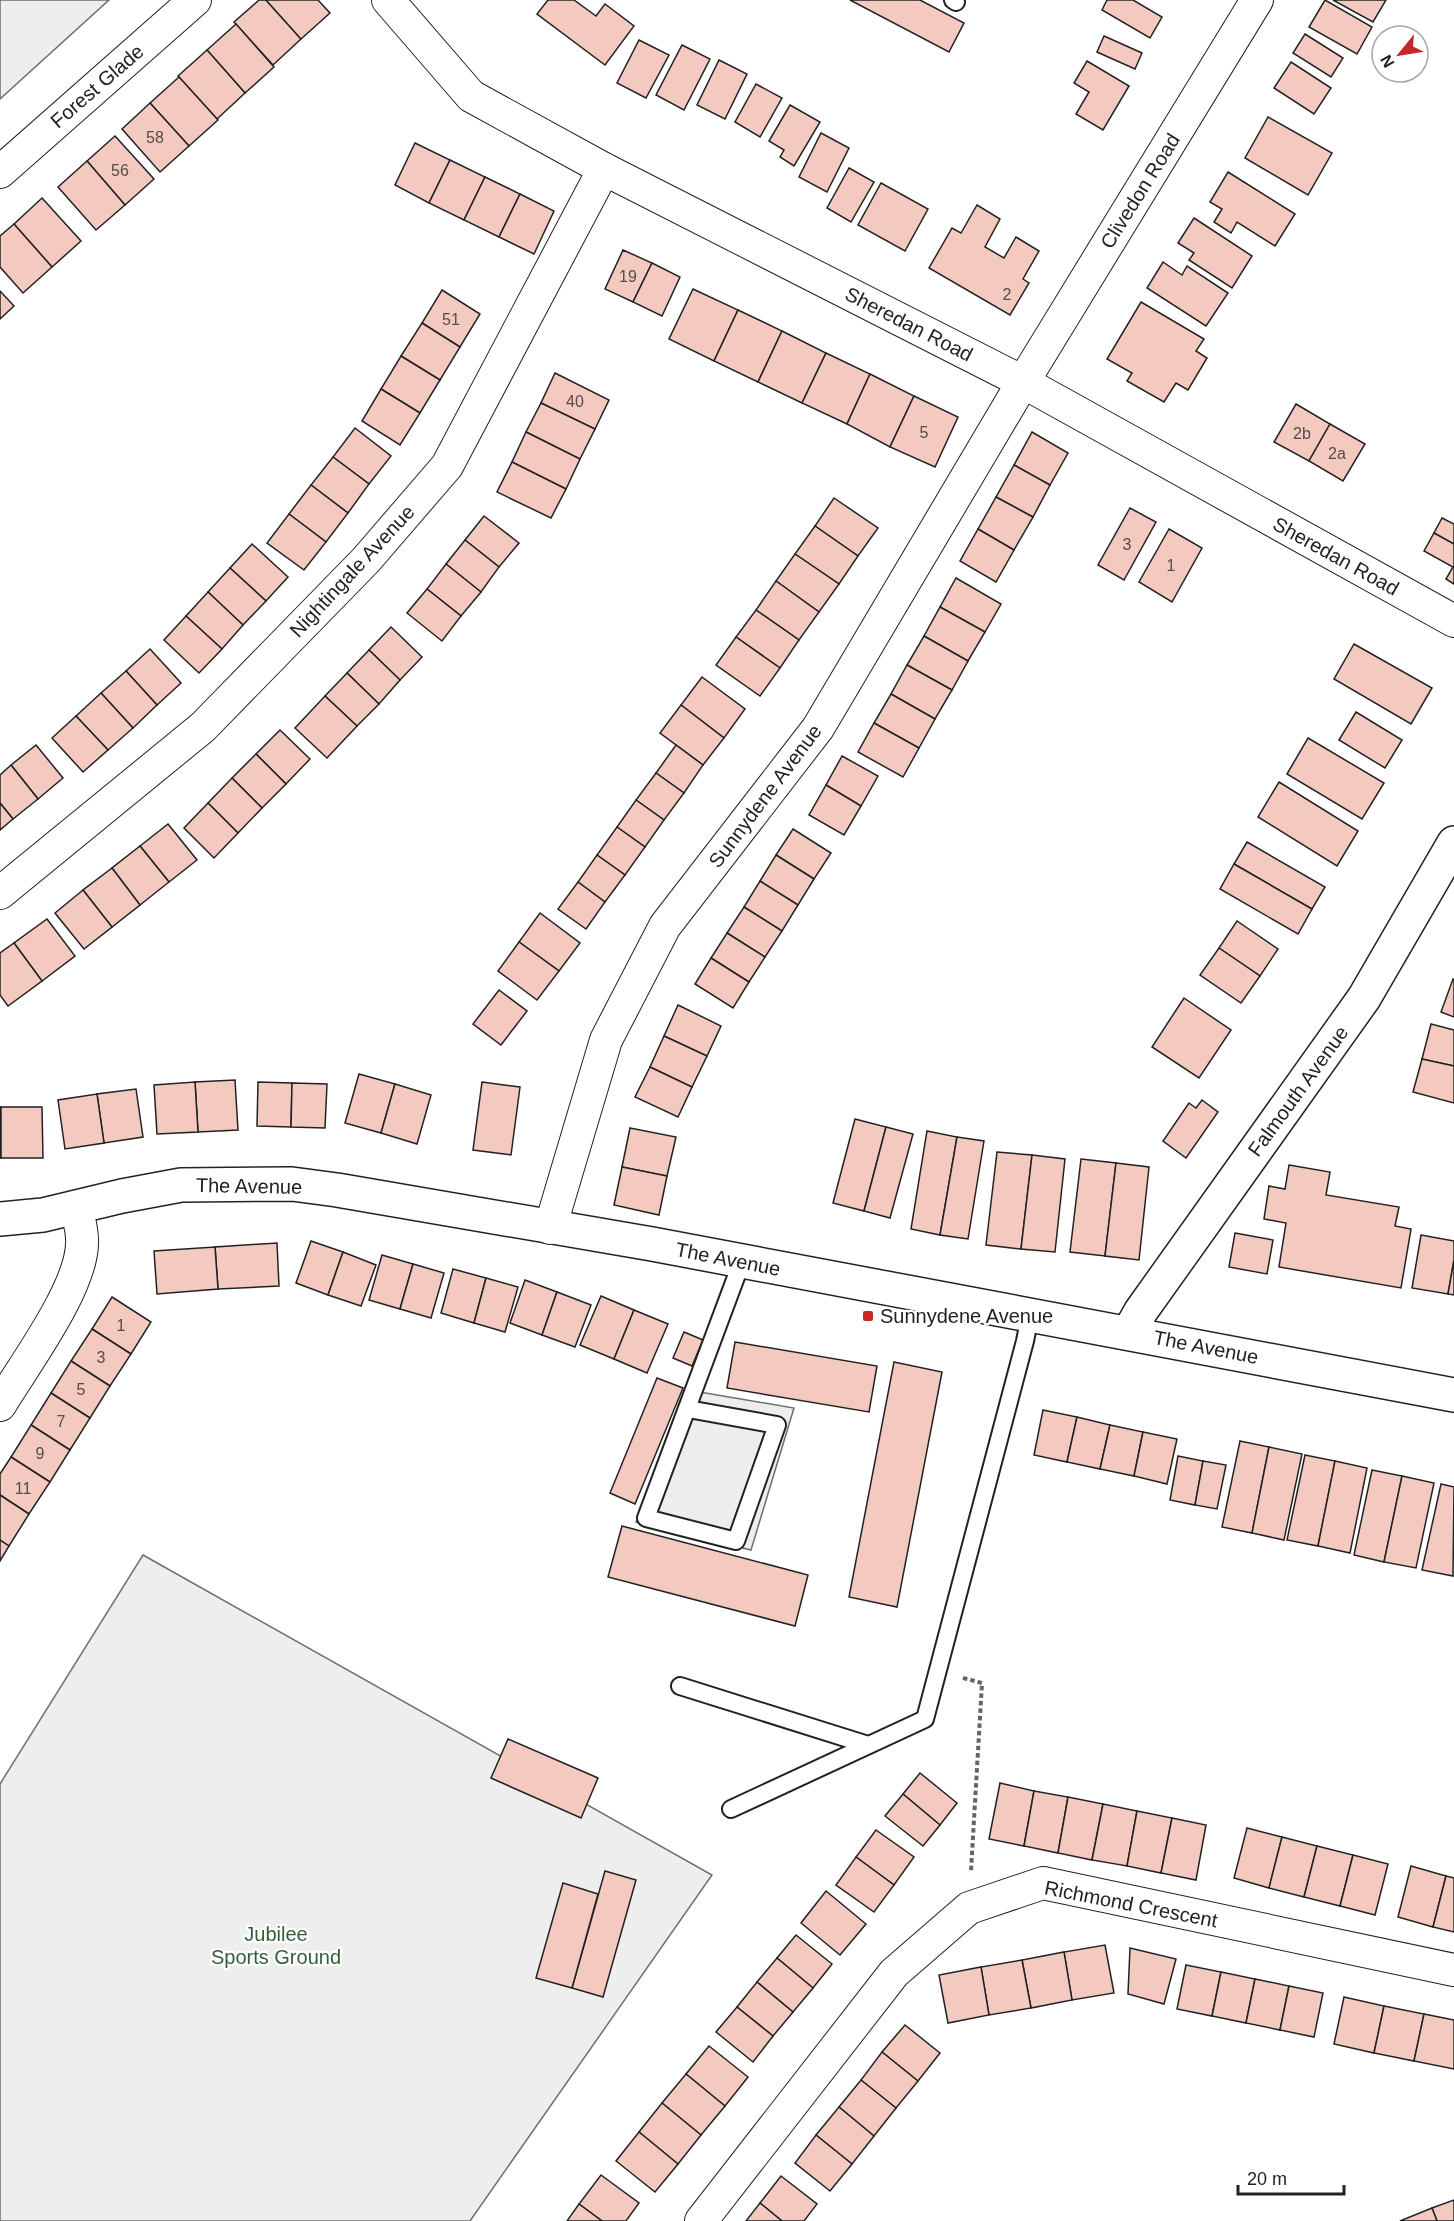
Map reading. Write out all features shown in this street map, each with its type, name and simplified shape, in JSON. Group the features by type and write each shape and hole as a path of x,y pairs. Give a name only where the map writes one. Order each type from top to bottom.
{"street":[{"name":"Forest Glade","path":"0,172 195,0"},
{"name":"Sheredan Road","path":"388,0 471,96 604,170 1023,382 1454,621"},
{"name":"Clivedon Road","path":"1023,382 1257,0"},
{"name":"Nightingale Avenue","path":"0,892 203,727 366,560 447,466 604,170"},
{"name":"Sunnydene Avenue","path":"550,1228 606,1040 665,926 818,728 1023,382"},
{"name":"Falmouth Avenue","path":"1129,1332 1141,1311 1364,998 1454,843"},
{"name":"The Avenue","path":"0,1219 43,1215 171,1186 292,1184 742,1261 1030,1316 1129,1332 1454,1395"},
{"path":"0,1405 63,1302 78,1271 82,1245 76,1207"},
{"name":"Richmond Crescent","path":"701,2221 894,1973 969,1908 1043,1883 1454,1970"}],"lane":[{"path":"688,1409 777,1425 736,1541 646,1518 742,1261"},
{"path":"731,1809 925,1719 1030,1316"},
{"path":"680,1686 868,1745"}],"path":[{"path":"972,1848 982,1683"}],"green space":[{"path":"0,0 109,0 0,99"},
{"name":"Jubilee Sports Ground","path":"143,1555 712,1875 470,2221 0,2221 0,1784"}],"shaded area":[{"path":"688,1390 794,1408 751,1550 636,1522"}],"building":[{"path":"259,0 266,0 301,39 273,65 234,22"},
{"path":"266,0 318,0 330,13 301,39"},
{"path":"548,0 574,0 596,16 605,4 634,26 605,65 537,14"},
{"path":"850,0 920,0 964,23 949,52"},
{"path":"1107,0 1133,0 1162,17 1150,38 1102,10"},
{"path":"1325,0 1370,26 1370,31 1357,54 1309,27"},
{"path":"1333,0 1386,0 1373,22"},
{"path":"236,24 274,67 245,93 207,50"},
{"path":"1305,34 1343,58 1331,77 1293,53"},
{"path":"1104,36 1142,53 1135,69 1097,52"},
{"path":"639,40 669,55 646,98 617,83"},
{"path":"682,45 710,59 684,110 656,95"},
{"path":"207,50 245,93 217,119 178,76"},
{"path":"719,60 747,74 725,119 697,105"},
{"path":"1087,61 1129,86 1103,130 1076,114 1089,92 1074,83"},
{"path":"1291,62 1331,88 1314,114 1274,88"},
{"path":"179,77 218,120 189,146 150,103"},
{"path":"756,84 782,98 760,137 735,122"},
{"path":"150,103 189,146 160,172 122,129"},
{"path":"790,105 820,122 794,166 780,157 784,150 769,141"},
{"path":"1268,117 1332,153 1308,195 1245,158"},
{"path":"821,133 849,148 827,192 799,177"},
{"path":"115,136 154,179 125,205 87,161"},
{"path":"415,143 450,160 429,203 395,185"},
{"path":"450,160 485,177 464,220 429,203"},
{"path":"87,161 125,205 96,230 58,187"},
{"path":"849,168 874,182 851,222 827,208"},
{"path":"1228,172 1295,214 1275,246 1237,222 1231,233 1214,222 1222,209 1210,202"},
{"path":"485,177 520,194 499,237 464,220"},
{"path":"881,183 928,209 905,251 858,225"},
{"path":"520,194 554,211 534,254 499,237"},
{"path":"42,198 81,241 52,267 14,224"},
{"path":"977,205 1000,219 985,247 1004,258 1016,237 1039,251 1023,279 1029,283 1010,315 929,268 952,228 961,233"},
{"path":"1194,218 1252,256 1232,288 1189,260 1194,253 1178,243"},
{"path":"14,224 52,267 23,293 0,267 0,236"},
{"path":"623,250 652,263 633,302 605,289"},
{"path":"1163,262 1182,275 1187,266 1228,293 1206,326 1147,288"},
{"path":"652,263 680,277 662,316 633,302"},
{"path":"693,289 738,310 714,361 669,339"},
{"path":"442,290 480,314 460,347 422,323"},
{"path":"0,291 14,306 0,319"},
{"path":"1141,302 1204,339 1196,351 1207,358 1188,390 1176,383 1164,402 1127,381 1132,373 1107,359"},
{"path":"738,310 782,331 758,382 714,361"},
{"path":"422,323 460,347 440,380 401,356"},
{"path":"782,331 826,353 802,403 758,382"},
{"path":"826,353 870,374 847,424 802,403"},
{"path":"401,356 440,380 420,413 381,389"},
{"path":"555,373 609,400 595,429 541,403"},
{"path":"870,374 914,396 890,447 847,424"},
{"path":"381,389 420,413 400,445 362,421"},
{"path":"914,396 958,417 935,467 890,447"},
{"path":"541,403 595,429 580,459 526,432"},
{"path":"1296,404 1330,424 1309,461 1274,442"},
{"path":"1330,424 1365,444 1343,481 1309,461"},
{"path":"355,428 391,456 369,484 333,457"},
{"path":"526,432 580,459 566,489 512,462"},
{"path":"1032,432 1068,453 1050,485 1014,465"},
{"path":"333,457 369,484 348,513 311,485"},
{"path":"512,462 566,489 551,518 497,492"},
{"path":"1014,465 1050,485 1033,517 996,497"},
{"path":"311,485 348,513 326,542 289,514"},
{"path":"996,497 1033,517 1014,550 978,529"},
{"path":"834,498 878,528 858,556 815,526"},
{"path":"1130,508 1156,522 1124,580 1098,565"},
{"path":"289,514 326,542 304,570 267,543"},
{"path":"484,516 519,543 499,567 465,540"},
{"path":"1442,518 1454,524 1454,544 1434,533"},
{"path":"815,526 858,556 839,584 795,554"},
{"path":"978,529 1014,550 996,582 960,561"},
{"path":"1169,529 1202,548 1172,602 1139,582"},
{"path":"1434,533 1454,544 1454,584 1446,579 1453,567 1424,551"},
{"path":"465,540 499,567 481,592 446,564"},
{"path":"252,544 288,577 266,601 230,568"},
{"path":"795,554 839,584 819,612 776,581"},
{"path":"446,564 481,592 461,616 427,589"},
{"path":"230,568 266,601 243,625 208,592"},
{"path":"956,578 1001,604 985,632 940,607"},
{"path":"776,581 819,612 799,640 756,610"},
{"path":"427,589 461,616 442,641 407,613"},
{"path":"208,592 243,625 222,649 186,616"},
{"path":"940,607 985,632 968,661 924,636"},
{"path":"756,610 799,640 780,668 736,637"},
{"path":"186,616 222,649 199,673 164,640"},
{"path":"391,627 422,657 400,680 369,650"},
{"path":"924,636 968,661 952,690 907,665"},
{"path":"736,637 780,668 760,696 716,665"},
{"path":"1354,644 1432,688 1411,724 1334,679"},
{"path":"150,649 181,683 157,705 126,671"},
{"path":"369,650 400,680 379,704 347,673"},
{"path":"907,665 952,690 935,719 891,694"},
{"path":"126,671 157,705 133,728 101,693"},
{"path":"347,673 379,704 357,726 325,696"},
{"path":"702,677 745,709 724,738 681,705"},
{"path":"101,693 133,728 108,750 76,716"},
{"path":"891,694 935,719 919,748 874,723"},
{"path":"325,696 357,726 327,758 295,728"},
{"path":"681,705 724,738 703,765 660,733"},
{"path":"1356,712 1402,740 1385,768 1339,740"},
{"path":"76,716 108,750 83,772 52,738"},
{"path":"874,723 919,748 903,777 858,752"},
{"path":"280,730 310,759 286,784 256,754"},
{"path":"1308,738 1384,783 1362,819 1287,774"},
{"path":"36,745 63,778 38,799 11,765"},
{"path":"676,745 703,765 684,793 656,773"},
{"path":"256,754 286,784 262,808 232,778"},
{"path":"842,756 878,776 861,806 826,785"},
{"path":"11,765 38,799 13,819 0,803 0,775"},
{"path":"656,773 684,793 664,820 636,800"},
{"path":"232,778 262,808 238,833 208,803"},
{"path":"1279,782 1358,831 1337,866 1258,817"},
{"path":"826,785 861,806 844,835 809,815"},
{"path":"636,800 664,820 645,847 617,827"},
{"path":"0,803 13,819 0,830"},
{"path":"208,803 238,833 214,858 184,828"},
{"path":"168,824 197,860 169,882 140,846"},
{"path":"617,827 645,847 625,875 597,855"},
{"path":"793,829 831,853 814,879 776,855"},
{"path":"1247,842 1325,887 1312,909 1234,864"},
{"path":"140,846 169,882 140,905 112,868"},
{"path":"597,855 625,875 605,902 578,882"},
{"path":"776,855 814,879 798,905 760,881"},
{"path":"1234,864 1312,909 1298,934 1220,889"},
{"path":"112,868 140,905 112,927 83,890"},
{"path":"760,881 798,905 782,931 744,907"},
{"path":"578,882 605,902 586,929 558,909"},
{"path":"83,890 112,927 84,949 55,913"},
{"path":"744,907 782,931 765,957 727,933"},
{"path":"540,913 580,943 559,971 519,942"},
{"path":"47,919 75,956 42,981 14,943"},
{"path":"1237,921 1278,949 1260,976 1219,948"},
{"path":"727,933 765,957 749,982 711,958"},
{"path":"519,942 559,971 537,1000 498,971"},
{"path":"14,943 42,981 8,1006 0,995 0,953"},
{"path":"1219,948 1260,976 1241,1003 1200,975"},
{"path":"711,958 749,982 733,1008 695,984"},
{"path":"1454,980 1454,1017 1441,1012"},
{"path":"499,990 527,1011 501,1045 473,1024"},
{"path":"1184,998 1231,1030 1199,1078 1152,1047"},
{"path":"678,1005 721,1026 707,1056 664,1036"},
{"path":"1431,1024 1454,1030 1454,1066 1422,1059"},
{"path":"664,1036 707,1056 692,1087 650,1067"},
{"path":"1422,1059 1454,1066 1454,1103 1413,1092"},
{"path":"650,1067 692,1087 678,1117 635,1097"},
{"path":"359,1074 395,1084 381,1133 345,1123"},
{"path":"235,1080 238,1130 198,1132 195,1082"},
{"path":"195,1082 198,1132 157,1134 154,1085"},
{"path":"258,1082 292,1083 291,1127 257,1126"},
{"path":"482,1082 520,1087 511,1155 473,1150"},
{"path":"292,1083 327,1084 325,1128 291,1127"},
{"path":"395,1084 431,1095 417,1144 381,1133"},
{"path":"136,1089 143,1137 104,1143 97,1094"},
{"path":"97,1094 104,1143 65,1149 58,1100"},
{"path":"1202,1100 1218,1112 1186,1158 1163,1141 1189,1103 1196,1108"},
{"path":"1,1107 1,1158 0,1158"},
{"path":"1,1107 42,1107 43,1158 1,1158"},
{"path":"855,1119 886,1127 864,1211 833,1203"},
{"path":"886,1127 913,1134 890,1218 864,1211"},
{"path":"630,1128 676,1137 667,1176 622,1167"},
{"path":"927,1131 957,1137 940,1235 911,1229"},
{"path":"957,1137 984,1141 968,1239 940,1235"},
{"path":"997,1152 1032,1155 1021,1249 986,1245"},
{"path":"1032,1155 1065,1159 1055,1252 1021,1249"},
{"path":"1081,1159 1116,1163 1105,1256 1070,1252"},
{"path":"1116,1163 1149,1167 1139,1260 1105,1256"},
{"path":"1289,1165 1330,1172 1326,1195 1399,1207 1395,1226 1411,1229 1401,1288 1279,1267 1286,1223 1264,1219 1269,1186 1285,1189"},
{"path":"622,1167 667,1176 659,1215 614,1205"},
{"path":"1235,1233 1273,1240 1267,1274 1229,1267"},
{"path":"1421,1235 1454,1241 1454,1260 1448,1294 1412,1288"},
{"path":"311,1241 343,1252 328,1295 296,1283"},
{"path":"277,1243 279,1286 218,1289 215,1247"},
{"path":"215,1247 218,1289 157,1294 154,1251"},
{"path":"343,1252 376,1265 361,1306 328,1295"},
{"path":"382,1255 413,1264 400,1309 369,1300"},
{"path":"1454,1260 1454,1295 1448,1294"},
{"path":"413,1264 444,1273 431,1318 400,1309"},
{"path":"453,1269 486,1278 474,1323 441,1313"},
{"path":"486,1278 518,1287 505,1332 474,1323"},
{"path":"525,1280 557,1292 542,1335 510,1323"},
{"path":"557,1292 591,1305 575,1347 542,1335"},
{"path":"601,1296 634,1310 614,1359 580,1345"},
{"path":"112,1297 151,1322 131,1354 92,1329"},
{"path":"634,1310 668,1324 647,1373 614,1359"},
{"path":"92,1329 131,1354 110,1386 71,1361"},
{"path":"684,1332 703,1340 692,1366 673,1358"},
{"path":"735,1342 877,1366 869,1412 727,1388"},
{"path":"71,1361 110,1386 90,1418 51,1393"},
{"path":"894,1362 942,1372 897,1607 849,1597"},
{"path":"657,1378 683,1388 635,1504 610,1493"},
{"path":"51,1393 90,1418 70,1450 31,1425"},
{"path":"1043,1410 1077,1417 1067,1462 1034,1455"},
{"path":"1077,1417 1110,1425 1100,1469 1067,1462"},
{"path":"31,1425 70,1450 50,1482 11,1457"},
{"path":"1110,1425 1143,1432 1134,1476 1100,1469"},
{"path":"1143,1432 1177,1439 1167,1484 1134,1476"},
{"path":"1240,1441 1269,1447 1252,1533 1222,1527"},
{"path":"1269,1447 1302,1454 1284,1540 1252,1533"},
{"path":"1305,1455 1335,1461 1318,1546 1287,1540"},
{"path":"1178,1456 1203,1461 1195,1505 1170,1500"},
{"path":"11,1457 50,1482 29,1514 0,1495 0,1474"},
{"path":"1203,1461 1226,1465 1217,1509 1195,1505"},
{"path":"1335,1461 1367,1468 1350,1553 1318,1546"},
{"path":"1372,1470 1402,1476 1384,1562 1354,1555"},
{"path":"1402,1476 1434,1483 1416,1568 1384,1562"},
{"path":"1441,1484 1454,1487 1453,1576 1422,1570"},
{"path":"0,1495 29,1514 9,1546 0,1540"},
{"path":"622,1526 808,1575 795,1626 608,1577"},
{"path":"0,1540 9,1546 0,1561"},
{"path":"508,1739 598,1778 581,1818 491,1778"},
{"path":"920,1773 957,1803 940,1825 903,1794"},
{"path":"1000,1783 1034,1791 1024,1846 989,1839"},
{"path":"1034,1791 1068,1797 1058,1853 1024,1846"},
{"path":"903,1794 940,1825 923,1846 885,1816"},
{"path":"1068,1797 1103,1804 1092,1860 1058,1853"},
{"path":"1103,1804 1137,1811 1127,1866 1092,1860"},
{"path":"1137,1811 1172,1818 1161,1873 1127,1866"},
{"path":"1172,1818 1206,1825 1196,1880 1161,1873"},
{"path":"1247,1828 1282,1837 1269,1888 1234,1878"},
{"path":"876,1830 914,1857 894,1885 856,1857"},
{"path":"1282,1837 1317,1846 1304,1897 1269,1888"},
{"path":"1317,1846 1353,1855 1340,1906 1304,1897"},
{"path":"1353,1855 1388,1864 1375,1915 1340,1906"},
{"path":"856,1857 894,1885 874,1912 836,1885"},
{"path":"1411,1866 1446,1876 1433,1927 1398,1917"},
{"path":"605,1871 636,1880 603,1997 572,1988"},
{"path":"1446,1876 1454,1878 1454,1932 1433,1927"},
{"path":"563,1883 598,1894 572,1988 536,1978"},
{"path":"826,1891 866,1924 840,1955 801,1923"},
{"path":"796,1935 832,1964 813,1988 777,1958"},
{"path":"1105,1945 1114,1993 1072,2000 1064,1952"},
{"path":"1130,1948 1176,1959 1164,2004 1128,1994"},
{"path":"1064,1952 1072,2000 1031,2008 1022,1960"},
{"path":"777,1958 813,1988 793,2012 757,1982"},
{"path":"1022,1960 1031,2008 989,2015 981,1967"},
{"path":"1186,1965 1221,1972 1212,2016 1177,2009"},
{"path":"981,1967 989,2015 948,2023 939,1975"},
{"path":"1221,1972 1255,1979 1246,2023 1212,2016"},
{"path":"1255,1979 1289,1986 1280,2030 1246,2023"},
{"path":"757,1982 793,2012 773,2036 737,2007"},
{"path":"1289,1986 1323,1993 1314,2037 1280,2030"},
{"path":"1344,1997 1384,2006 1374,2053 1334,2044"},
{"path":"1384,2006 1424,2014 1414,2061 1374,2053"},
{"path":"737,2007 773,2036 753,2062 716,2032"},
{"path":"1424,2014 1454,2020 1454,2069 1414,2061"},
{"path":"905,2025 940,2053 918,2081 882,2052"},
{"path":"709,2046 748,2077 725,2106 686,2074"},
{"path":"882,2052 918,2081 896,2108 861,2080"},
{"path":"686,2074 725,2106 701,2135 662,2103"},
{"path":"861,2080 896,2108 874,2136 839,2107"},
{"path":"662,2103 701,2135 678,2164 639,2132"},
{"path":"839,2107 874,2136 852,2164 816,2135"},
{"path":"639,2132 678,2164 655,2192 616,2161"},
{"path":"816,2135 852,2164 830,2191 795,2163"},
{"path":"601,2175 639,2203 626,2221 602,2221 579,2204"},
{"path":"781,2176 817,2204 804,2221 782,2221 760,2203"},
{"path":"1454,2200 1454,2221 1437,2221 1432,2208"},
{"path":"760,2203 782,2221 746,2221"},
{"path":"579,2204 602,2221 567,2221"},
{"path":"1432,2208 1437,2221 1400,2221"}],"place":[{"name":"Sunnydene Avenue","path":"868,1316"}]}
